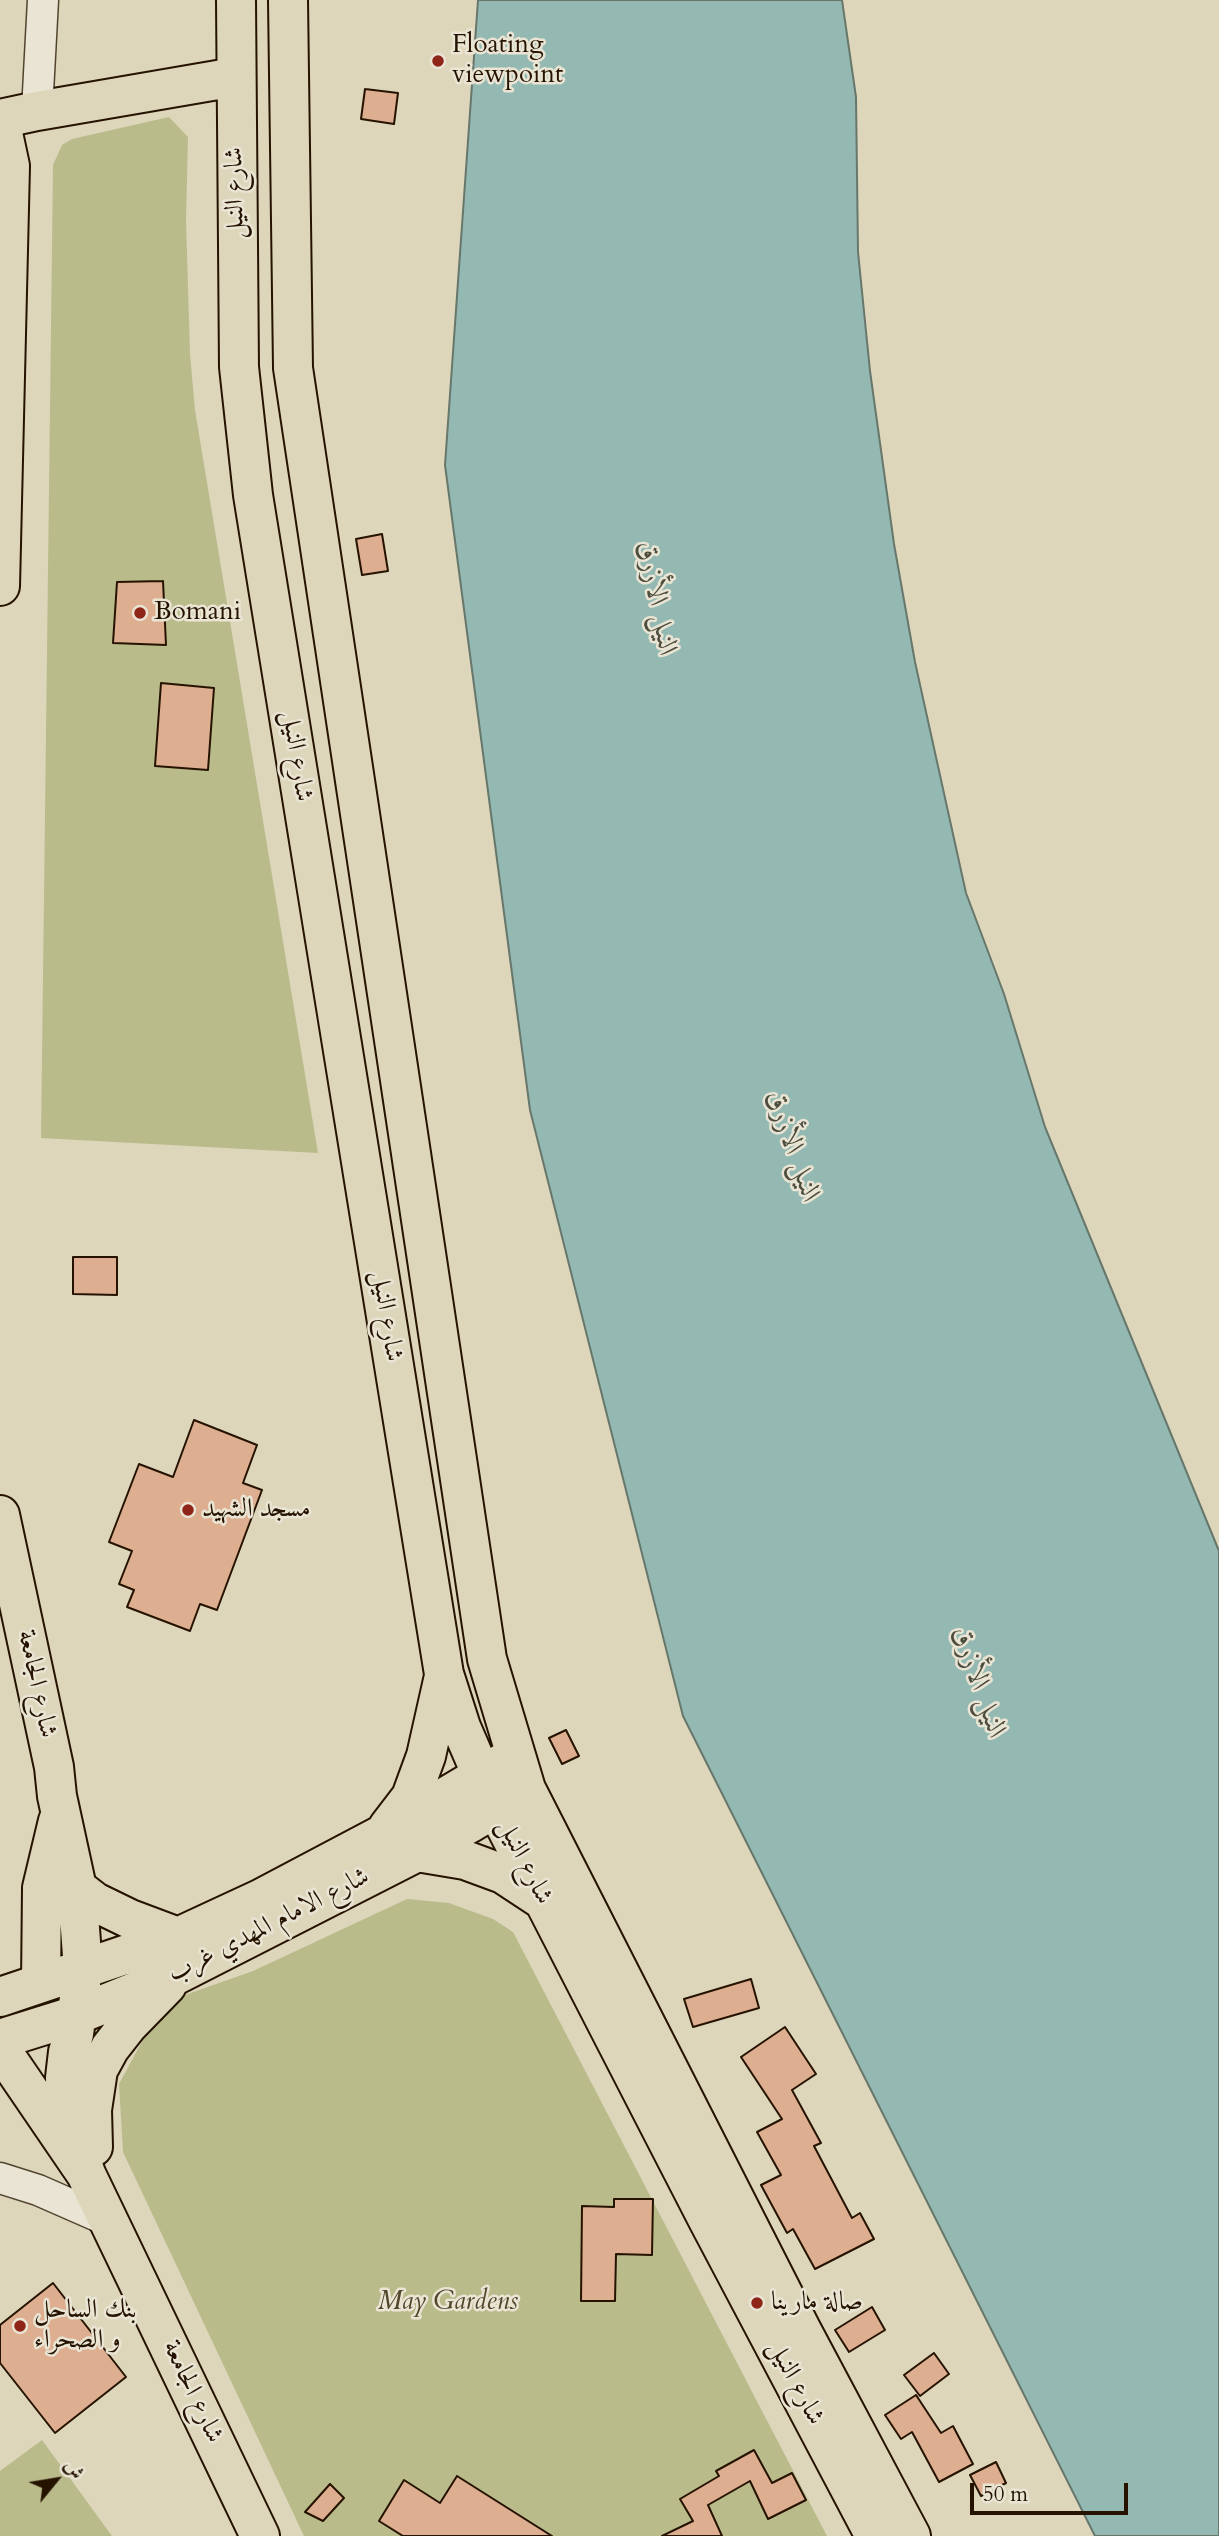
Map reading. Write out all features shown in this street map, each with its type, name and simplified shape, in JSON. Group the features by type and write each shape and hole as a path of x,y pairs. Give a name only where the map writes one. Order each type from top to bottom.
{"main road":[{"name":"شارع النيل","path":"236,0 239,368 253,495 444,1674 461,1727 505,1782 631,2034 875,2536"},
{"name":"شارع النيل","path":"288,0 293,368 505,1782 544,1901 631,2034 800,2329 911,2536"},
{"path":"0,586 12,116 235,77"},
{"path":"400,1398 446,1388"},
{"name":"شارع الجامعة","path":"0,1515 77,1888 83,1969 77,2015 68,2052 66,2109 97,2196 260,2536"},
{"path":"383,1834 411,1797 426,1756 444,1674"},
{"name":"شارع الامام المهدي غرب","path":"0,1997 178,1937 260,1899 383,1834 505,1782"},
{"name":"شارع الامام المهدي غرب","path":"0,2039 77,2015 176,1975 417,1852 505,1782"},
{"name":"شارع الجامعة","path":"41,1983 42,1888 61,1812"},
{"path":"417,1852 465,1860 503,1874 544,1901"},
{"path":"77,1888 95,1902 130,1919 178,1937"},
{"path":"97,2196 92,2110 98,2070 110,2048 128,2025 176,1975"},
{"name":"شارع الجامعة","path":"0,2048 97,2196"}],"street":[{"path":"12,116 43,0"},
{"path":"0,97 12,116"},
{"path":"0,2178 38,2190 97,2196"}],"green space":[{"path":"169,117 188,137 186,220 190,354 195,410 318,1153 41,1138 53,165 62,145 72,139"},
{"name":"May Gardens","path":"407,1899 449,1903 493,1919 513,1932 827,2536 304,2536 123,2152 119,2084 147,2032 185,1995 253,1971"},
{"path":"42,2440 112,2536 0,2536 0,2471"}],"water":[{"name":"النيل الأزرق","path":"478,0 842,0 856,97 858,252 870,371 894,544 915,662 966,893 1004,994 1045,1127 1219,1551 1219,2536 1095,2536 683,1716 530,1110 445,465"}],"building":[{"path":"365,89 398,93 394,124 361,119"},
{"path":"382,534 388,571 362,575 356,539"},
{"name":"Bomani","path":"163,581 166,645 113,643 117,582"},
{"path":"161,683 214,688 208,770 155,766"},
{"path":"73,1257 117,1257 117,1295 73,1294"},
{"name":"مسجد الشهيد","path":"194,1420 257,1445 243,1483 262,1490 217,1610 200,1604 190,1631 127,1607 134,1590 119,1584 132,1551 109,1542 139,1464 173,1477"},
{"path":"566,1730 579,1756 562,1764 549,1738"},
{"path":"751,1979 759,2008 693,2027 684,1999"},
{"path":"785,2027 816,2074 792,2090 821,2143 814,2146 852,2218 860,2213 874,2239 815,2269 793,2229 787,2233 761,2185 781,2175 757,2132 782,2119 741,2057"},
{"path":"614,2199 653,2199 652,2255 616,2254 615,2301 581,2301 582,2206 614,2207"},
{"path":"53,2283 126,2377 55,2433 0,2363 0,2325"},
{"path":"872,2307 885,2330 849,2352 835,2330"},
{"path":"934,2353 949,2374 920,2396 904,2375"},
{"path":"916,2395 941,2433 953,2426 973,2464 939,2482 912,2432 901,2439 885,2415"},
{"path":"754,2450 772,2483 792,2473 806,2500 768,2519 750,2481 708,2505 722,2536 662,2536 693,2521 680,2499 719,2476 716,2471"},
{"path":"996,2462 1006,2483 981,2496 970,2475"},
{"path":"457,2476 552,2536 403,2536 379,2521 404,2480 440,2503"},
{"path":"330,2484 344,2498 323,2521 305,2512"}],"place":[{"name":"Floating viewpoint","path":"438,61"},
{"name":"Bomani","path":"140,613"},
{"name":"مسجد الشهيد","path":"188,1510"},
{"name":"صالة مارينا","path":"757,2303"},
{"name":"بنك الساحل و الصحراء","path":"20,2326"}]}
